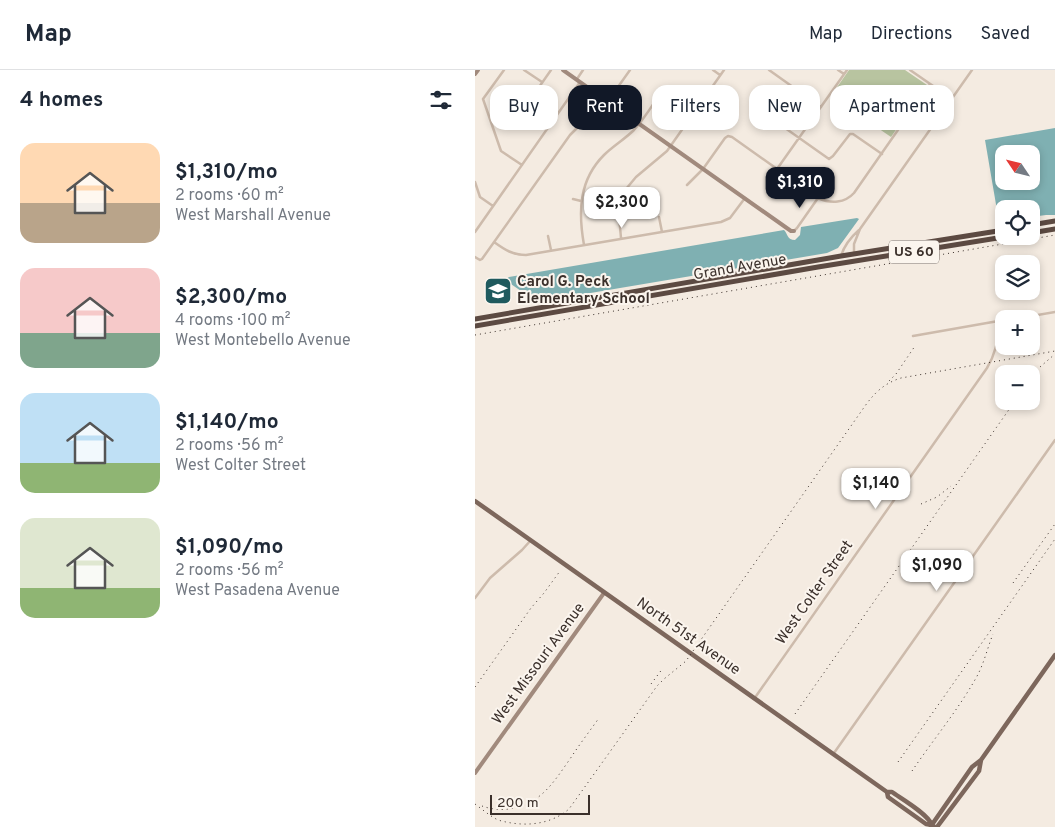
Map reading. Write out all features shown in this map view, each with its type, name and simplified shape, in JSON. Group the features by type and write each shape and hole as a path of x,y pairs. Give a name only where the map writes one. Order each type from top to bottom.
{"highway":[{"path":"1040,224 1055,221"},
{"path":"1040,232 1055,229"},
{"name":"Grand Avenue","path":"475,319 995,231"},
{"name":"Grand Avenue","path":"475,326 995,238"},
{"path":"818,267 824,263 850,259 854,254"}],"main road":[{"name":"North 51st Avenue","path":"475,501 887,792 888,797 926,824 934,826"},
{"path":"934,826 979,771 981,760 1055,655"}],"street":[{"path":"475,74 477,70"},
{"path":"504,70 483,99 501,150 522,165"},
{"path":"525,70 542,82"},
{"path":"540,85 551,70"},
{"path":"563,70 584,85"},
{"path":"558,112 583,70"},
{"path":"619,85 630,70"},
{"path":"713,70 721,75"},
{"path":"621,238 619,211 623,193 632,181 664,155 725,70"},
{"path":"769,70 821,106"},
{"path":"837,70 844,74"},
{"path":"777,169 847,70"},
{"path":"687,185 703,169 728,136 818,198 832,202 851,197 930,84 910,70"},
{"path":"954,96 972,70"},
{"path":"642,119 652,105"},
{"path":"642,125 791,231 797,228 818,198"},
{"path":"475,232 547,130"},
{"path":"475,257 480,260 483,259 575,130"},
{"path":"584,244 581,223 581,201 588,177 598,161 634,130"},
{"path":"788,130 829,159 850,134 853,134 882,154"},
{"path":"841,256 842,251 860,229 930,130"},
{"path":"475,182 480,197 493,206"},
{"path":"494,242 509,252 520,255 725,221 733,215 745,198"},
{"path":"573,199 581,201"},
{"path":"659,217 662,232"},
{"path":"854,254 854,244 860,229"},
{"path":"548,236 551,250"},
{"path":"1040,315 1055,312"},
{"path":"913,336 995,322"},
{"name":"West Colter Street","path":"754,699 987,368 991,362 995,347"},
{"path":"833,755 1055,440"},
{"path":"475,598 493,575 531,540"},
{"name":"West Missouri Avenue","path":"475,773 604,592"}],"green space":[{"path":"849,70 905,70 927,85 839,85"},
{"path":"881,130 896,130 891,137"}],"water":[{"path":"1055,128 1055,215 1040,216 1040,200 995,200 985,140"},
{"path":"859,219 838,248 827,253 537,302 505,280 509,277 784,230 789,238 795,240 800,235 801,227"}],"railway":[{"path":"475,335 1055,235"},
{"path":"889,381 915,346"},
{"path":"475,804 498,820 516,824 544,822 561,815 569,809 657,686 686,661 865,406 881,389 901,378 1055,351"},
{"path":"1040,367 1055,354"},
{"path":"795,714 1009,410"},
{"path":"921,504 937,497 951,486"},
{"path":"1013,583 1055,524"},
{"path":"898,762 1055,539"},
{"path":"475,687 531,608 560,571"},
{"path":"912,771 969,690 983,662 993,634"},
{"path":"651,684 663,668"},
{"path":"482,806 495,809 509,809 530,802 538,797 552,784 599,718"}],"place":[{"name":"Carol G. Peck Elementary School","path":"498,291"}]}
